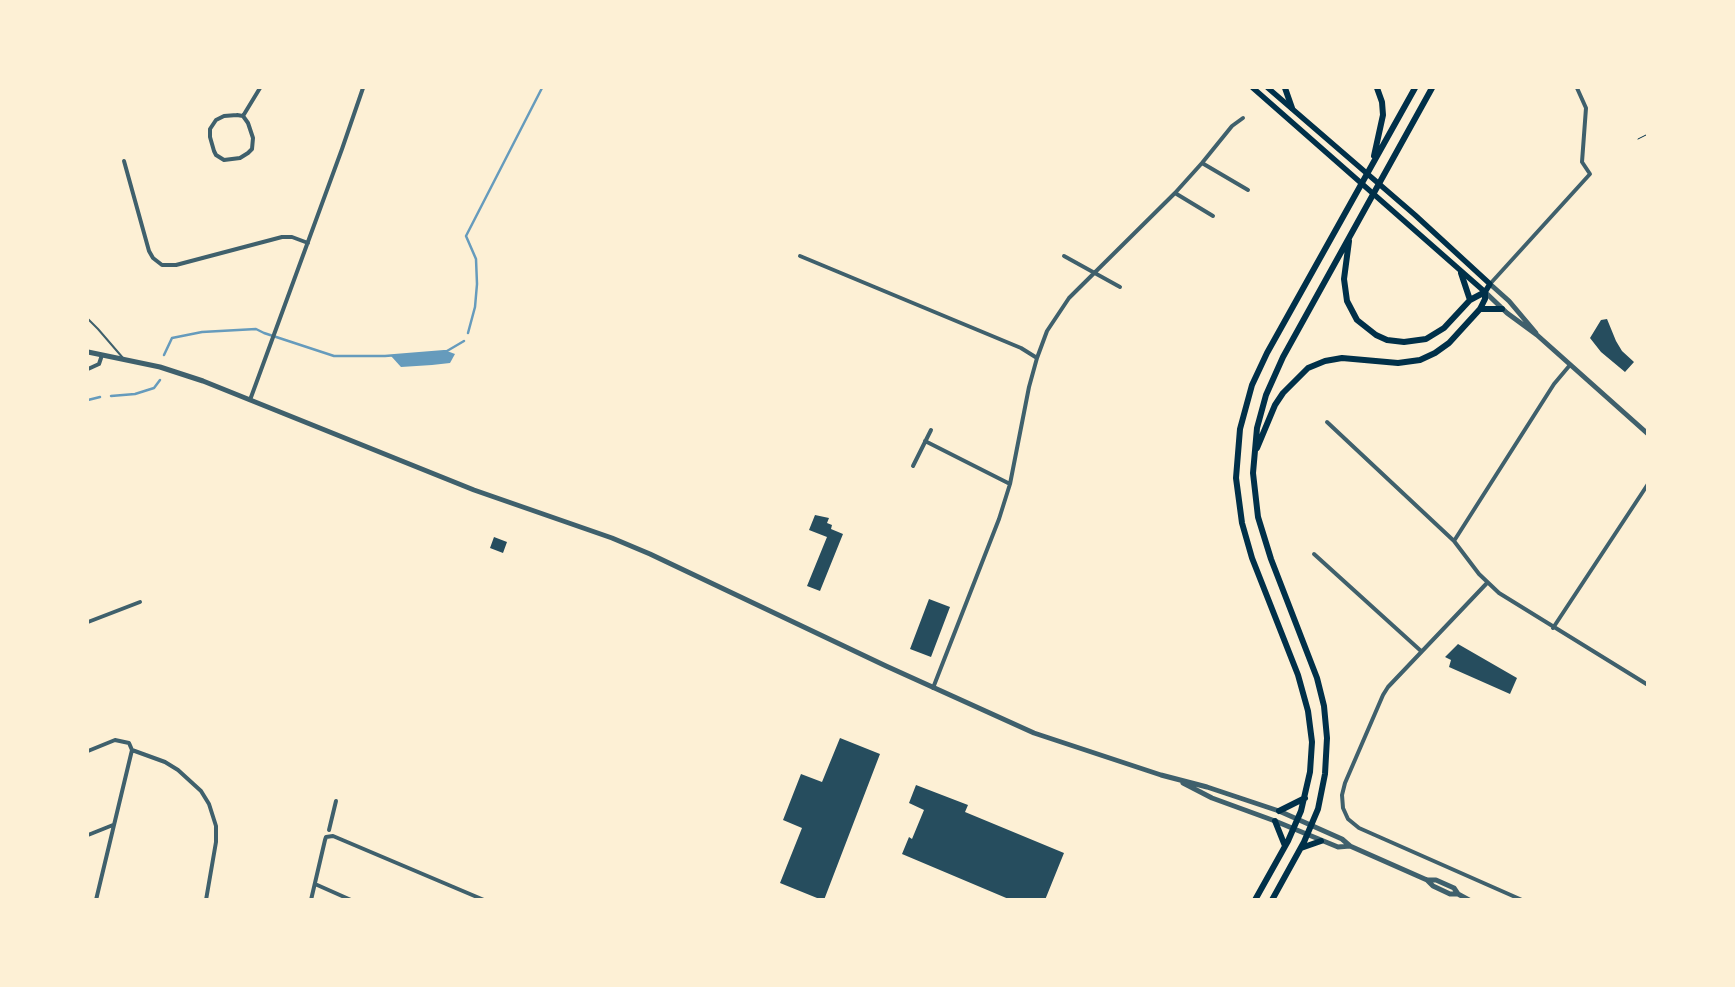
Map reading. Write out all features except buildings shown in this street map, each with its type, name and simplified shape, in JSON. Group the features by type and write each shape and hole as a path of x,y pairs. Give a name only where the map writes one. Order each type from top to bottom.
{"main road":[{"path":"1253,88 1484,292 1480,309 1449,343 1435,353 1420,360 1398,363 1338,358 1308,368 1279,399 1254,455"},
{"path":"1260,94 1268,88 1416,215 1490,284 1484,292 1470,300 1444,328 1426,339 1404,342 1388,340 1376,335 1357,320 1347,301 1344,279 1349,237"},
{"path":"1285,88 1292,108"},
{"path":"1371,166 1383,115 1382,102 1377,88"},
{"path":"1255,900 1298,819 1305,798 1311,754 1311,734 1308,711 1298,675 1245,536 1239,510 1237,489 1238,443 1247,400 1258,370 1306,280 1415,88"},
{"path":"1272,900 1308,834 1320,803 1326,774 1327,738 1325,711 1315,671 1270,560 1260,528 1254,491 1254,455 1260,415 1271,383 1288,348 1432,88"},
{"path":"1461,272 1470,300"},
{"path":"1480,309 1502,309"},
{"path":"1279,811 1305,798"},
{"path":"1275,821 1285,846"},
{"path":"1301,848 1321,840"}],"street":[{"path":"243,116 260,88"},
{"path":"250,400 363,88"},
{"path":"1537,336 1509,301 1490,284 1590,174 1582,162 1586,108 1577,88"},
{"path":"224,116 243,116 250,127 253,138 252,149 248,154 240,158 230,160 220,158 216,155 211,145 210,126 224,116"},
{"path":"933,688 999,518 1010,484 1029,387 1047,331 1069,298 1175,192 1232,126 1243,118"},
{"path":"124,161 148,251 162,265 176,265 282,237 292,237 308,243"},
{"path":"1202,163 1248,190"},
{"path":"1175,192 1213,216"},
{"path":"800,256 1021,348 1037,358"},
{"path":"1064,256 1120,287"},
{"path":"1484,292 1648,434"},
{"path":"88,352 185,374 474,490 631,545 933,688 1037,734 1279,811 1342,839 1350,846 1427,880 1442,891 1458,894 1469,900"},
{"path":"88,369 99,364 102,355"},
{"path":"1454,541 1554,384 1570,365"},
{"path":"1327,422 1454,541 1487,583 1499,593 1648,685"},
{"path":"913,466 931,430"},
{"path":"926,441 1010,484"},
{"path":"1553,628 1648,484"},
{"path":"1314,554 1421,651"},
{"path":"1487,583 1421,651 1382,695 1343,789 1342,800 1348,819 1359,828 1522,900"},
{"path":"88,622 140,602"},
{"path":"88,751 115,740 129,743 132,750 96,900"},
{"path":"132,750 165,762 178,770 201,791 210,804 216,826 216,842 206,900"},
{"path":"1179,780 1212,798 1294,828 1338,847 1350,846"},
{"path":"329,830 336,801"},
{"path":"88,835 114,825"},
{"path":"311,900 325,840 332,836 484,900"},
{"path":"314,884 351,900"}],"lane":[{"path":"88,319 124,359"}],"path":[{"path":"1638,138 1648,134"}],"water":[{"path":"447,351 455,354 450,363 432,365 401,367 391,356"}],"waterway":[{"path":"468,333 475,307 477,284 476,259 466,236 542,88"},
{"path":"164,355 172,338 202,332 256,329 334,356 385,356 447,351 464,341"},
{"path":"111,396 135,394 154,388 160,380"},
{"path":"88,400 100,397"}]}
